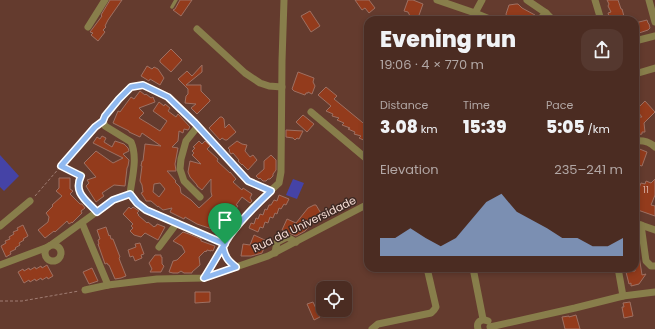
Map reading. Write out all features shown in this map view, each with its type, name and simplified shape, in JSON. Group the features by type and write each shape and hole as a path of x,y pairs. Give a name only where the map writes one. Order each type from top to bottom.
{"street":[{"path":"88,27 105,0"},
{"path":"204,278 230,236 253,207 279,183 284,0"},
{"path":"437,0 446,1 482,16"},
{"path":"475,13 482,0"},
{"path":"527,0 549,16"},
{"path":"595,0 600,16"},
{"path":"649,0 655,22"},
{"path":"543,16 546,13"},
{"path":"197,29 245,73 269,86 282,87"},
{"path":"639,40 655,36"},
{"path":"639,73 655,68"},
{"path":"224,245 146,210 137,203 130,194 135,159 132,142 105,126 103,121 105,116 119,99 131,87 143,85 168,97 198,126 248,181 271,191"},
{"path":"311,112 364,157"},
{"path":"198,126 186,141 180,169 184,181 200,197"},
{"path":"639,141 645,141 655,147"},
{"path":"81,176 78,184 79,193 97,212"},
{"path":"0,265 50,246 113,200 130,194"},
{"path":"1,223 30,201"},
{"name":"Rua da Universidade","path":"86,290 108,285 157,279 204,278 275,253 364,206"},
{"path":"82,223 108,285"},
{"path":"159,247 177,223"},
{"path":"639,224 655,230"},
{"path":"639,229 646,261 651,266 655,266"},
{"path":"224,245 225,256 229,262 236,267"},
{"path":"372,329 378,324 431,312 434,310 436,307 429,272"},
{"path":"474,272 483,319"},
{"path":"619,272 623,296"},
{"path":"483,319 489,322 490,328 623,296 655,292"},
{"path":"478,329 478,323 483,319"}],"lane":[{"path":"172,7 176,0"}],"path":[{"path":"30,201 40,192 95,127 103,121"},
{"path":"61,166 81,176"},
{"path":"0,301 22,301 86,290"}],"shaded area":[{"path":"0,155 19,176 4,191 0,187"},
{"path":"293,179 304,183 297,199 286,195"}],"building":[{"path":"110,0 122,0 108,20 105,26 106,27 103,30 105,32 98,41 91,35 93,33 90,32 102,16 101,15"},
{"path":"180,0 192,0 181,16 173,10"},
{"path":"355,0 369,0 375,8 369,13 365,8 362,10"},
{"path":"408,0 413,0 423,4 419,16 410,16 408,12 404,11"},
{"path":"607,0 618,0 624,16 609,16 608,13 611,12 608,6 609,4"},
{"path":"518,4 535,15 506,16 509,5"},
{"path":"310,11 320,26 311,32 301,16"},
{"path":"647,20 650,28 639,33 639,22"},
{"path":"171,49 182,60 171,72 160,62 160,60"},
{"path":"202,65 202,72 186,85 201,85 201,91 210,100 197,114 191,108 196,104 185,103 188,89 178,79 187,71 192,76"},
{"path":"147,66 152,69 154,67 158,69 164,78 160,85 141,76"},
{"path":"298,72 314,78 313,82 315,86 312,94 308,92 305,95 292,89"},
{"path":"326,87 337,96 334,99 364,124 364,140 359,138 361,136 354,134 355,132 348,129 350,128 342,125 344,123 337,120 339,118 332,116 333,114 326,111 331,106 318,95"},
{"path":"140,91 151,98 153,97 155,102 139,108 144,113 139,118 160,131 167,121 153,111 159,102 170,108 168,111 176,117 178,114 190,127 188,130 184,129 183,133 179,131 178,141 172,147 178,148 175,164 176,171 167,171 180,187 181,193 199,208 212,196 211,179 202,190 190,177 188,172 190,161 201,164 192,155 194,153 192,151 195,148 193,147 199,141 202,144 205,141 210,146 207,149 236,179 233,182 242,190 243,188 252,194 250,198 252,201 250,203 242,197 236,205 238,206 231,215 234,217 228,224 223,222 218,233 185,217 184,219 170,212 172,208 163,210 151,201 146,201 141,193 143,192 140,181 145,144 161,146 142,133 140,137 113,123 118,111 120,112 131,97 134,99","holes":["160,183 165,189 159,197 153,192 154,184"]},
{"path":"645,101 655,112 644,123 645,132 639,134 639,117 642,117 639,113 639,107"},
{"path":"303,115 314,124 307,132 296,122"},
{"path":"220,117 224,119 225,128 229,124 236,132 227,140 222,138 220,140 209,128"},
{"path":"286,130 303,131 299,139 297,138 295,140 293,138 286,137"},
{"path":"102,136 106,138 104,142 112,147 115,141 124,144 129,151 123,154 129,160 125,186 114,185 102,193 104,196 96,202 86,186 89,183 87,180 96,177 84,163 96,151 113,163 123,158 93,143 97,137 100,139"},
{"path":"237,141 247,145 245,151 250,157 253,155 257,160 248,170 238,161 239,160 233,153 231,154 229,151 230,150 228,148"},
{"path":"639,149 647,152 642,166 639,165"},
{"path":"271,155 276,160 276,170 270,179 263,181 256,176 264,169 264,161"},
{"path":"59,178 70,178 70,189 73,191 70,194 85,208 72,223 69,224 67,221 55,232 54,231 45,238 38,230 48,222 49,217 46,213 62,196 56,191 59,188"},
{"path":"655,179 655,195 651,205 655,206 655,216 639,210 639,188 641,183 645,184 646,181 651,183"},
{"path":"279,195 289,199 286,205 284,204 281,209 279,208 277,214 275,213 273,218 270,217 268,223 265,222 263,228 260,227 258,232 249,228 251,223 254,224 256,218 258,219 260,214 263,215 265,209 267,210 269,205 271,205 274,200 277,201"},
{"path":"316,205 322,215 318,217 305,231 296,236 282,230 287,219 296,223 308,208"},
{"path":"129,207 131,209 133,207 139,211 137,213 138,215 154,227 157,224 165,227 158,240 145,233 141,237 134,235 130,231 133,228 131,226 133,224 123,214"},
{"path":"23,225 28,236 19,243 20,245 15,248 16,249 10,252 11,254 6,257 1,246 6,243 5,241 10,239 9,237 14,234 13,232 18,230 17,228"},
{"path":"106,227 109,236 110,235 111,239 113,239 126,276 121,278 115,279 109,265 107,263 105,264 98,244 98,240 100,239 97,230"},
{"path":"183,232 215,246 213,251 207,250 199,257 200,265 192,273 184,273 181,271 178,273 169,272 173,261 177,260 185,252 182,246 173,241"},
{"path":"254,235 267,241 262,253 251,256 241,256 243,244 250,245"},
{"path":"140,243 144,254 141,255 142,258 135,261 133,256 130,257 128,250 136,247 135,244"},
{"path":"155,255 161,255 162,257 162,264 164,266 161,272 150,272 152,269 149,263"},
{"path":"639,256 642,275 646,274 639,284 631,286 631,283 629,284 626,272 639,272"},
{"path":"47,265 53,276 48,279 47,277 42,280 41,278 36,281 35,279 30,282 29,280 24,283 18,272 29,268 30,270 35,267 36,269 41,266 42,268"},
{"path":"92,268 98,281 89,284 83,272"},
{"path":"195,292 210,292 210,302 195,303"},
{"path":"313,302 316,308 316,317 320,317 314,320 307,304"},
{"path":"630,302 633,316 624,318 622,307 624,307 623,303"},
{"path":"576,315 580,329 565,329 562,317"}],"route":[{"path":"225,244 146,210 137,203 130,194 113,200 97,212 79,193 78,184 81,176 61,166 95,127 103,121 105,116 131,87 143,85 168,97 195,123 248,181 271,191 253,207 230,236 225,244 204,278 236,267 229,262 225,256 223,247 225,244"}]}
